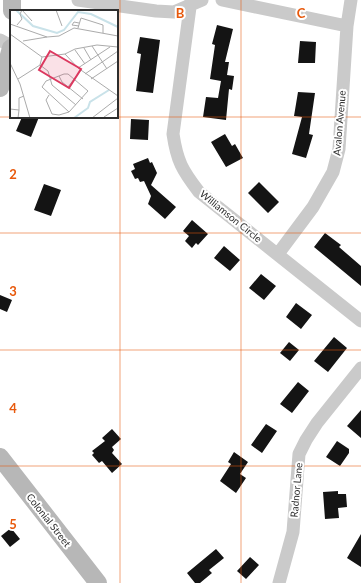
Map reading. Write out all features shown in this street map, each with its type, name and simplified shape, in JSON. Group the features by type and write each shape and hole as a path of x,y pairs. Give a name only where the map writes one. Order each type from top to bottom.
{"street":[{"path":"78,0 156,11 174,12 194,2"},
{"path":"222,0 347,26"},
{"name":"Avalon Avenue","path":"278,254 313,207 333,172 338,149 347,26 351,0"},
{"name":"Williamson Circle","path":"194,2 173,134 176,152 181,168 199,192 361,321"},
{"path":"0,40 10,46"},
{"path":"0,88 10,51"},
{"name":"Radnor Lane","path":"279,583 292,532 299,454 317,423 361,368"},
{"name":"Colonial Street","path":"0,457 98,583"}],"building":[{"path":"217,25 233,29 225,62 229,62 227,75 234,76 232,90 229,89 226,120 203,117 206,97 218,98 221,81 210,79 215,45 212,44"},
{"path":"140,37 160,40 153,93 136,91 141,54 137,53"},
{"path":"300,41 316,42 315,63 298,63"},
{"path":"298,92 315,93 309,134 313,135 306,158 292,154 302,117 294,116"},
{"path":"22,118 39,118 31,137 16,131"},
{"path":"131,119 149,120 148,140 130,139"},
{"path":"225,134 232,146 235,144 243,158 226,167 211,142"},
{"path":"148,158 150,163 152,162 157,173 151,185 176,207 165,219 148,204 151,196 144,181 140,182 138,178 135,179 131,171 135,169 133,164"},
{"path":"259,182 279,202 268,213 248,193"},
{"path":"44,184 61,190 51,216 34,210"},
{"path":"192,220 208,234 198,245 196,243 192,248 185,241 189,236 183,231"},
{"path":"325,233 341,245 339,247 361,266 361,286 314,247"},
{"path":"224,246 240,260 230,271 214,258"},
{"path":"261,274 276,286 264,300 249,288"},
{"path":"0,295 12,300 7,312 0,309"},
{"path":"296,303 312,315 301,329 286,317"},
{"path":"334,337 347,348 328,372 314,361"},
{"path":"289,342 299,350 290,361 280,353"},
{"path":"298,382 309,391 292,413 280,404"},
{"path":"361,410 361,438 347,426"},
{"path":"266,424 277,431 262,453 251,445"},
{"path":"112,429 121,439 112,447 114,450 112,453 122,464 112,473 102,461 99,463 92,455 94,453 92,451 105,441 102,438"},
{"path":"337,441 349,449 349,453 340,466 326,457"},
{"path":"234,452 248,462 240,474 246,478 236,493 220,481 231,464 228,462"},
{"path":"338,491 338,494 346,494 347,507 338,508 339,518 325,519 323,492"},
{"path":"11,528 20,539 10,547 1,536"},
{"path":"361,534 361,567 347,558"},
{"path":"216,549 224,558 209,570 212,573 200,583 195,583 187,573"},
{"path":"250,557 259,565 246,579 237,571"}]}
